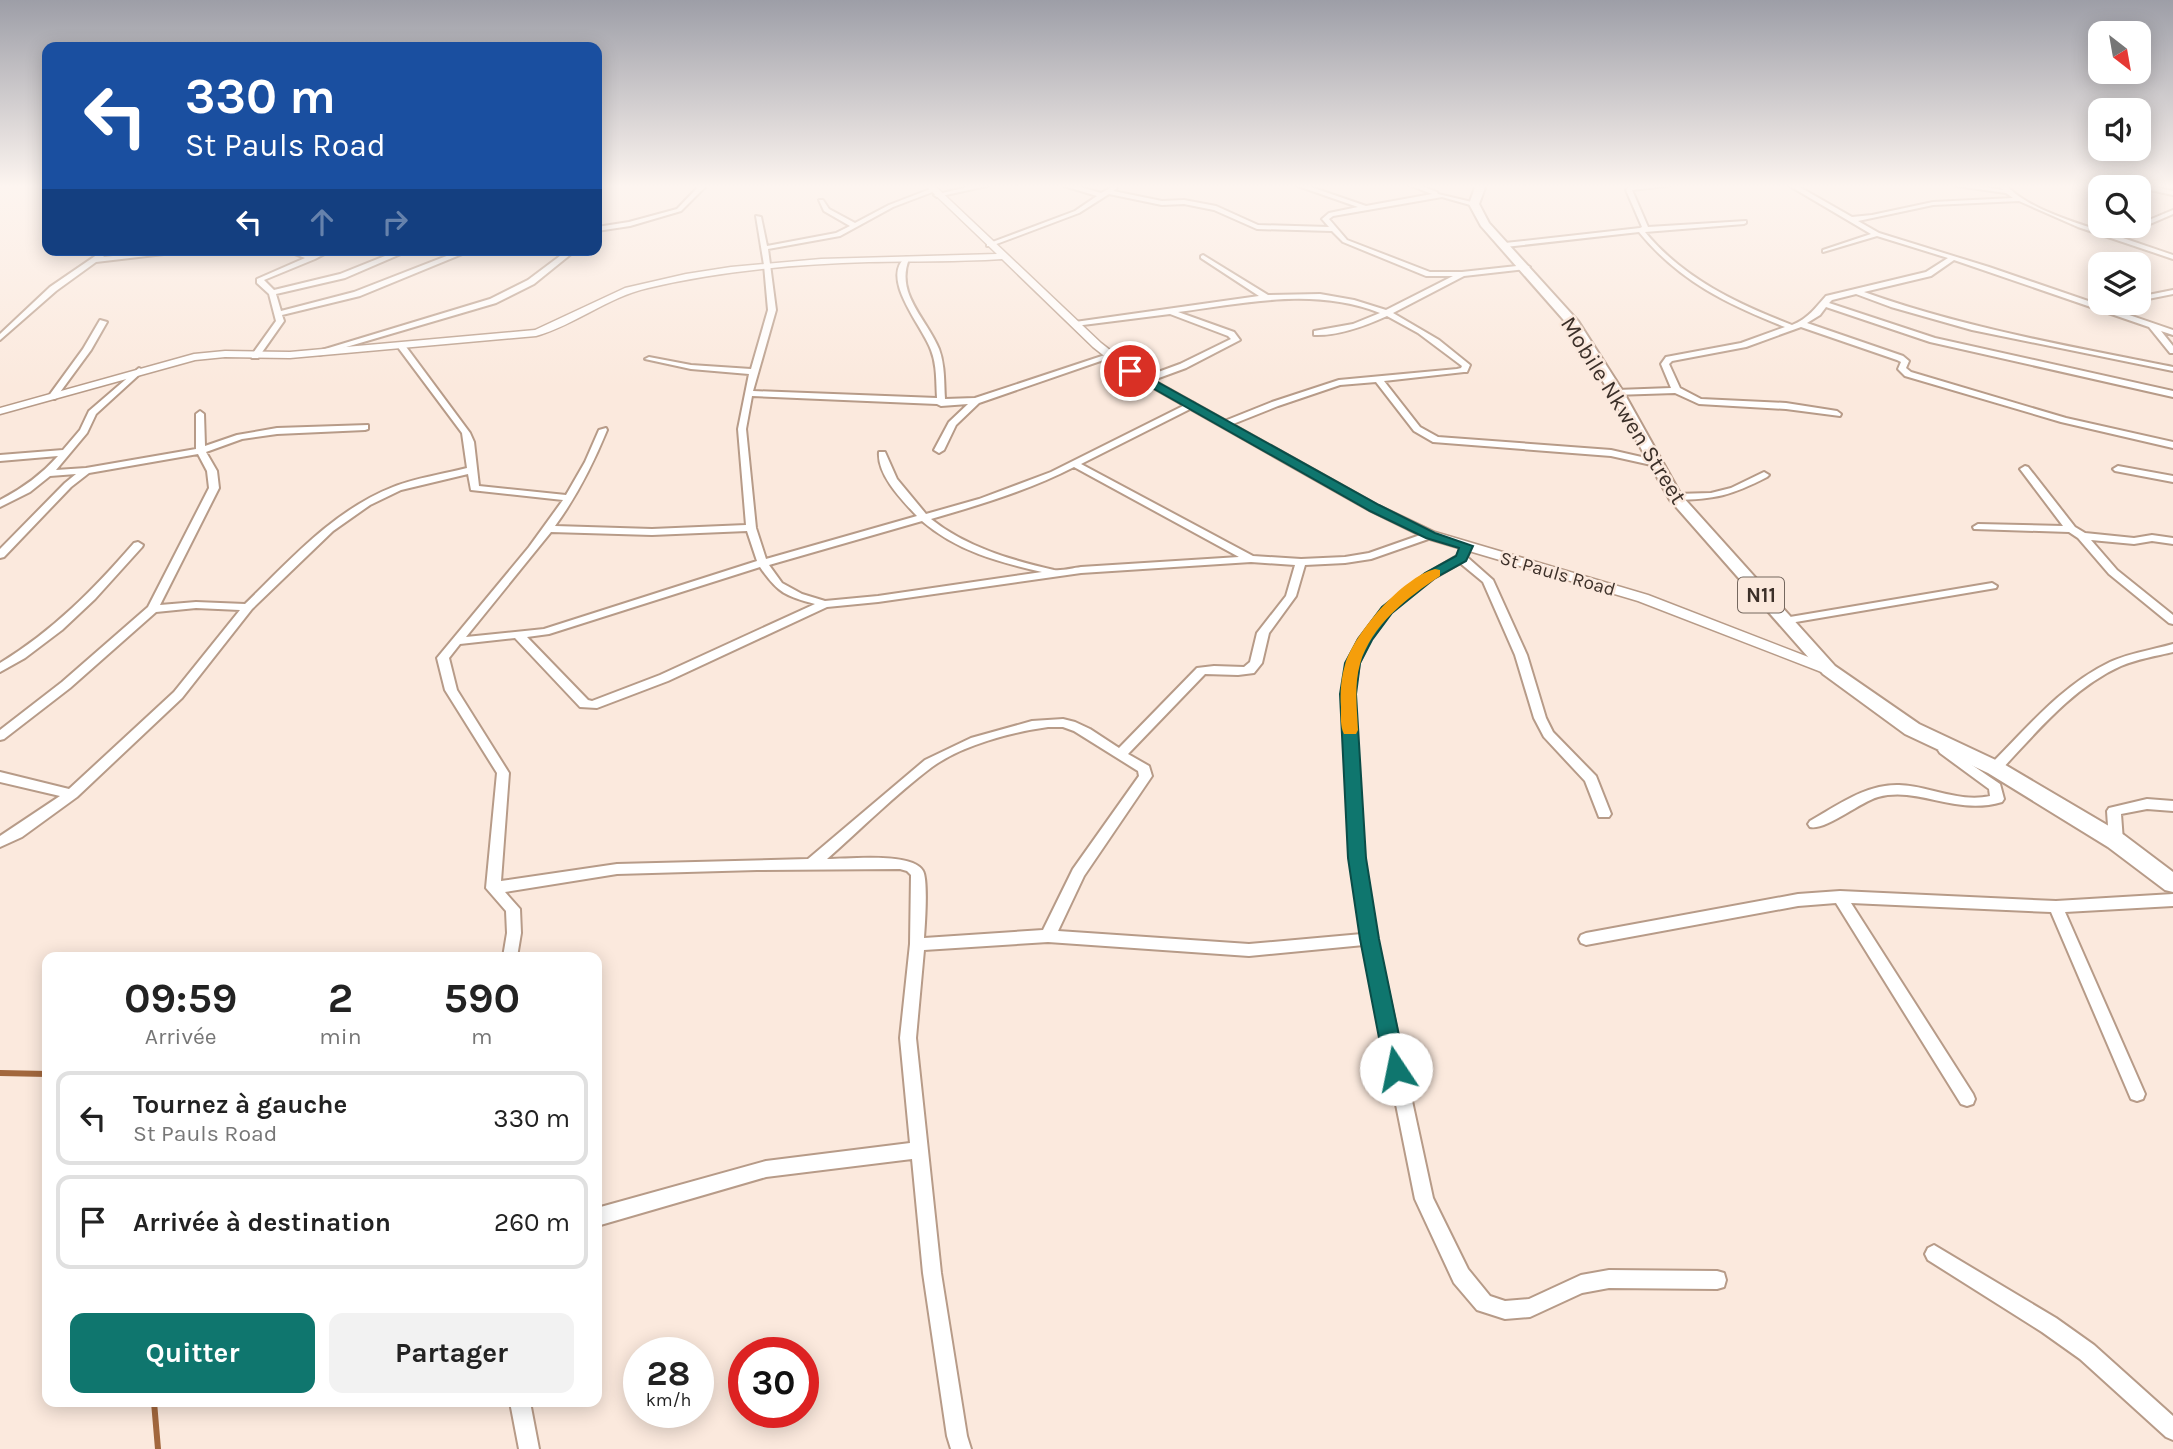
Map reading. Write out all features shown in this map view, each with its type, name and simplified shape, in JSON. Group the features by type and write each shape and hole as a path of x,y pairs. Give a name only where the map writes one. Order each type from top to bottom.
{"highway":[{"name":"Mobile Nkwen Street","path":"1513,253 1574,324 1618,393 1675,497 1829,670 1912,729 1995,768 2116,841 2173,884"}],"street":[{"path":"766,253 772,310 753,372 742,429 751,528 763,564 778,585 798,596 825,604"},
{"name":"St Pauls Road","path":"997,253 1111,356 1145,380 1374,508 1464,552 1643,598 1829,670"},
{"path":"1373,253 1429,274 1462,274 1526,267"},
{"path":"1661,253 1702,286 1740,306 1900,358 1905,361 1902,369 1908,374 2064,420 2173,445"},
{"path":"1939,253 2088,304"},
{"path":"0,338 53,289 101,256"},
{"path":"95,260 135,256"},
{"path":"307,256 313,258"},
{"path":"255,356 277,329 280,321 272,293 261,279 317,256"},
{"path":"272,293 360,270 393,256"},
{"path":"279,314 357,294 454,256"},
{"path":"316,353 493,301 531,282 565,256"},
{"path":"0,411 139,370 210,355 316,353 536,333 572,321 623,292 720,270 768,265 1001,257"},
{"path":"1203,257 1267,298"},
{"path":"1675,390 1665,364 1670,359 1743,345 1796,326 1817,313 1829,298 1928,274 1954,257"},
{"path":"906,259 901,269 904,285 912,311 935,350 941,403"},
{"path":"1317,333 1338,332 1388,314 1462,274"},
{"path":"1854,291 1942,319 2173,369"},
{"path":"2151,296 2173,292"},
{"path":"1075,324 1267,298 1311,295 1338,298 1388,314 1423,330 1466,365 1464,370 1377,378 1319,389 1226,424"},
{"path":"1823,303 1933,340 2173,394"},
{"path":"1145,380 1183,366 1236,340 1231,334 1170,312"},
{"path":"2120,315 2173,333"},
{"path":"52,397 87,350 103,322"},
{"path":"2153,327 2173,351"},
{"path":"401,346 466,433 474,488 569,498"},
{"path":"748,393 941,403 976,401 1111,356"},
{"path":"649,359 691,367 753,372"},
{"path":"0,504 27,490 48,474 84,432 92,413 139,370"},
{"path":"1377,378 1417,429 1436,440 1564,448 1611,453 1656,463"},
{"path":"1618,393 1675,390 1699,401 1786,406 1837,414"},
{"path":"939,450 952,424 976,401"},
{"path":"456,641 545,632 763,564 923,519 1027,485 1191,405"},
{"path":"0,736 66,685 153,608 214,488 212,471 201,451 200,414"},
{"path":"48,474 86,471 201,451 240,437 277,431 365,427"},
{"path":"511,952 514,933 513,909 493,888 503,773 451,690 443,658 548,529 592,463 603,430"},
{"path":"0,458 68,452"},
{"path":"882,454 896,486 923,519 953,542 971,550 1059,573"},
{"path":"1073,463 1251,559"},
{"path":"2025,469 2071,529 2082,536 2113,572 2173,621"},
{"path":"0,842 72,794 178,695 247,607 329,529 368,503 398,488 472,470"},
{"path":"2118,470 2173,479"},
{"path":"0,555 68,485 86,471"},
{"path":"1675,497 1712,496 1734,490 1764,475"},
{"path":"1978,527 2071,529"},
{"path":"548,529 652,532 751,528"},
{"path":"519,636 584,704 593,705 664,678 825,604 1132,565 1251,559 1301,562 1371,556 1430,535"},
{"path":"2082,536 2134,541 2152,538 2173,541"},
{"path":"0,667 59,629 95,597 138,545"},
{"path":"1604,814 1591,779 1548,734 1540,718 1521,655 1488,580 1464,552 1387,610 1365,639 1353,663 1348,694 1357,858 1370,939 1424,1199 1461,1276 1484,1303 1505,1310 1530,1308 1581,1284 1609,1279 1717,1280"},
{"path":"1120,755 1201,671 1212,668 1241,672 1250,670 1256,663 1263,633 1292,596 1301,562"},
{"path":"1784,621 1992,586"},
{"path":"153,608 197,605 247,607"},
{"path":"1995,768 2065,697 2102,671 2127,660 2173,648"},
{"path":"810,866 929,763 947,753 992,736 1018,729 1064,723 1144,769 1146,776 1078,873 1048,936"},
{"path":"1815,824 1873,793 1900,790 1979,805 1997,799 1995,787 1912,729"},
{"path":"0,777 72,794"},
{"path":"2116,841 2114,811 2147,804 2173,806"},
{"path":"493,888 617,869 757,864 900,864 912,867 918,874 918,944 908,1038 932,1273 961,1449"},
{"path":"1840,897 1967,1100"},
{"path":"1586,939 1798,900 1840,897 2056,907 2173,900"},
{"path":"2056,907 2137,1094"},
{"path":"918,944 1048,936 1249,950 1370,939"},
{"path":"602,1216 765,1169 920,1150"},
{"path":"1934,1254 2078,1345 2173,1430"},
{"path":"521,1407 529,1449"}],"waterway":[{"path":"0,1073 42,1074"},
{"path":"154,1407 158,1449"}],"slow traffic":[{"path":"1350,730 1348,694 1353,663 1365,639 1387,610 1409,590 1435,573"}],"route":[{"path":"1130,371 1374,508 1430,535 1466,546 1461,558 1409,590 1387,610 1365,639 1353,663 1348,694 1357,858 1396,1069"}]}
